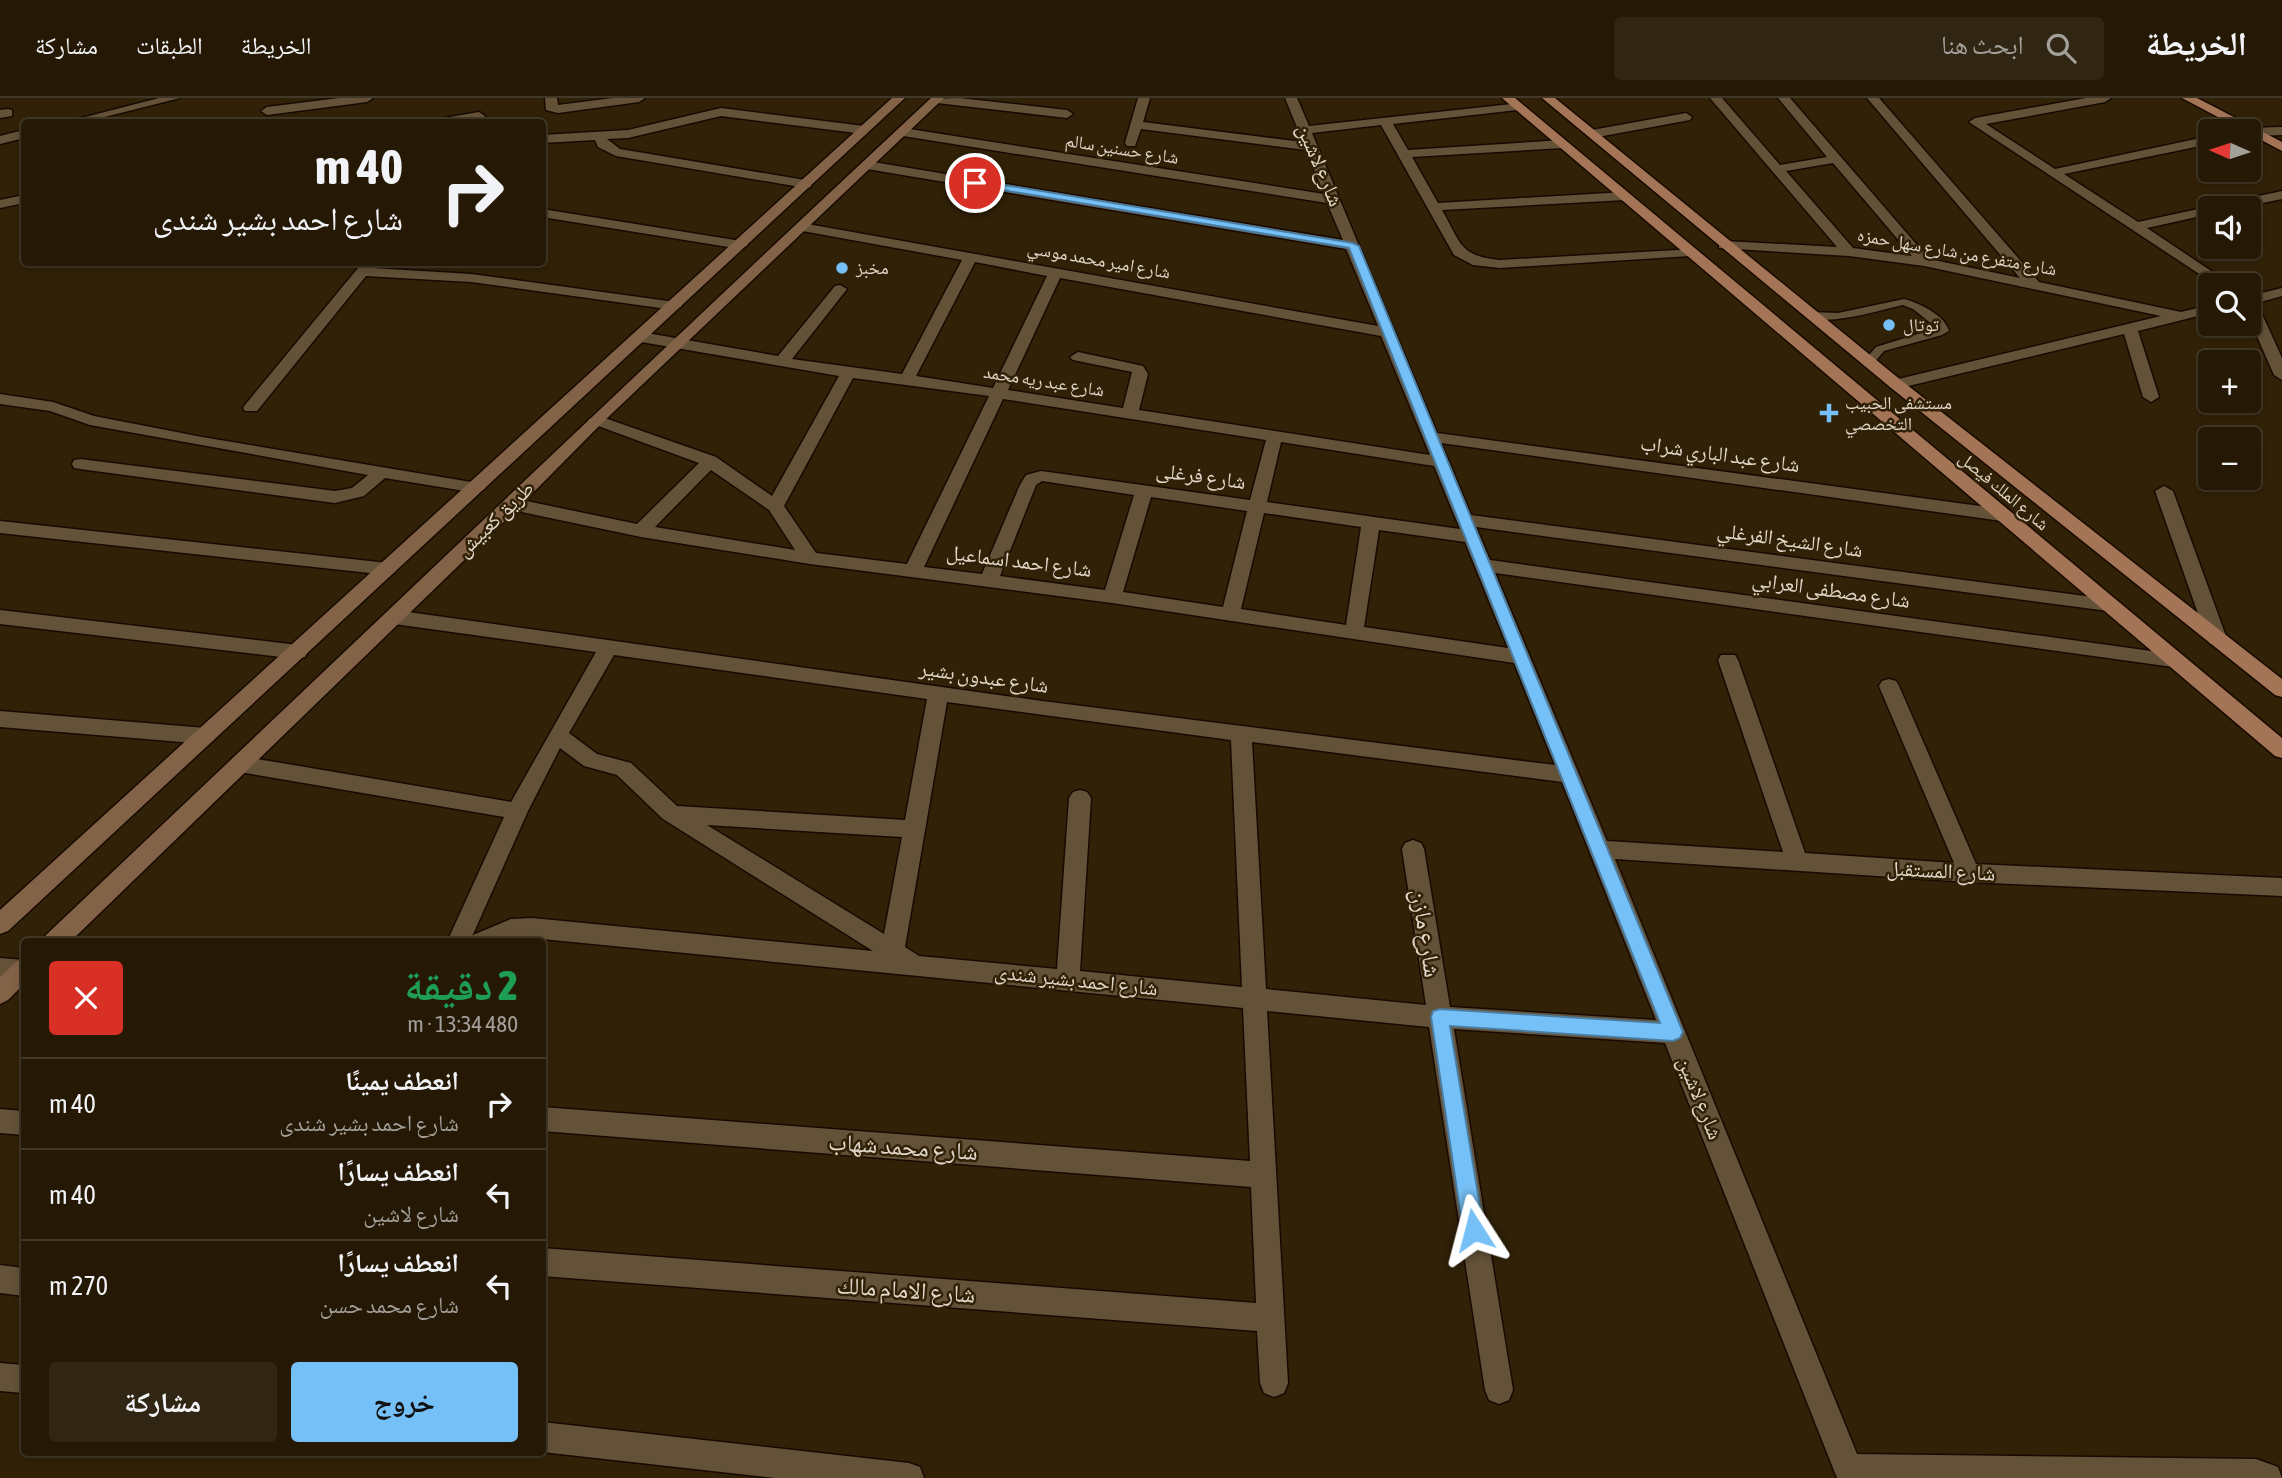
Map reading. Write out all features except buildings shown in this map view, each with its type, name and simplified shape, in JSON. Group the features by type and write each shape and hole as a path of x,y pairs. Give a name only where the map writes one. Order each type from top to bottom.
{"main road":[{"name":"شارع الملك فيصل","path":"1548,98 1896,384 2282,690"},
{"path":"2188,98 2227,119"},
{"name":"شارع الملك فيصل","path":"1513,102 2282,750"},
{"path":"2261,136 2282,147"},
{"path":"1924,449 1965,439"}],"street":[{"path":"85,119 174,98"},
{"path":"263,98 268,117 367,98"},
{"name":"طريق كعبيش","path":"0,924 899,98"},
{"path":"938,98 1067,114"},
{"name":"طريق كعبيش","path":"58,938 512,504 596,420 680,344 938,98"},
{"path":"1131,143 1144,98"},
{"name":"شارع لاشين","path":"1291,98 1600,849 1850,1473"},
{"path":"1716,98 1849,252"},
{"path":"1784,98 1924,262"},
{"path":"1872,98 2033,284"},
{"path":"2105,98 1977,120 1977,123 2206,273"},
{"path":"1135,125 1308,138 1385,121 1513,102"},
{"path":"555,103 645,111 721,112 864,130"},
{"path":"546,139 600,137 645,111"},
{"path":"459,119 479,115"},
{"path":"1592,134 1686,117"},
{"path":"1385,121 1461,255 1478,262 1500,264 1690,252"},
{"path":"2261,131 2282,131"},
{"name":"شارع حسنين سالم","path":"902,132 1335,200"},
{"path":"0,140 21,135"},
{"path":"600,137 602,144 616,152 806,184"},
{"path":"2052,173 2198,143"},
{"path":"1404,154 1563,144"},
{"path":"1777,169 1836,159"},
{"path":"867,165 1353,246"},
{"path":"2261,199 2282,195"},
{"path":"1433,207 1625,196"},
{"path":"0,204 21,200"},
{"path":"2135,227 2198,213"},
{"path":"546,214 741,245"},
{"name":"شارع امير محمد موسي","path":"802,227 1389,333"},
{"name":"شارع متفرع من شارع سهل حمزه","path":"1724,245 1849,252 1924,262 2181,316"},
{"path":"907,379 971,256"},
{"path":"251,408 367,267 471,278 675,306"},
{"path":"913,571 1056,272"},
{"path":"783,360 840,289"},
{"path":"2261,299 2280,297"},
{"path":"1896,384 2198,312"},
{"path":"2130,328 2151,397"},
{"path":"2261,328 2282,375"},
{"name":"شارع عبد ريه محمد","path":"641,337 848,373 907,379 1442,462"},
{"path":"1078,357 1138,369 1140,374 1130,413"},
{"path":"775,506 848,373"},
{"path":"0,399 53,407 90,420 202,442 477,488"},
{"path":"596,420 710,461 775,506 810,558"},
{"path":"1230,614 1275,435"},
{"name":"شارع عبد الباري شراب","path":"1432,437 2002,515"},
{"path":"641,531 710,461"},
{"path":"80,464 335,497 358,492 383,471"},
{"name":"شارع فرغلى","path":"989,580 1028,485 1036,477 1371,522 1469,528"},
{"path":"1112,597 1144,491"},
{"path":"2164,491 2217,639"},
{"name":"شارع احمد اسماعيل","path":"512,504 641,531 810,558 1112,597 1521,657"},
{"path":"1354,632 1371,522"},
{"path":"0,527 388,569"},
{"name":"شارع الشيخ الفرغلي","path":"1469,528 2108,605"},
{"name":"شارع مصطفى العرابي","path":"1484,565 2173,660"},
{"path":"0,617 298,652"},
{"name":"شارع عبدون بشير","path":"394,617 938,694 1569,775"},
{"path":"460,938 517,811 556,734 608,648"},
{"path":"1728,660 1797,862"},
{"path":"1889,686 1969,873"},
{"path":"556,734 591,760 610,764 630,774 671,813 902,957 914,829 938,694"},
{"path":"0,719 206,736"},
{"path":"1241,733 1274,1383"},
{"path":"240,764 517,811"},
{"path":"1068,979 1080,798"},
{"path":"671,813 914,829"},
{"name":"شارع مازن","path":"1413,849 1499,1390"},
{"name":"شارع المستقبل","path":"1600,849 1969,873 2282,887"},
{"name":"شارع احمد بشير شندى","path":"490,938 511,929 532,928 902,957 1068,979 1440,1017 1673,1032"},
{"path":"0,993 18,969"},
{"name":"شارع محمد شهاب","path":"546,1119 1263,1175"},
{"path":"0,1121 21,1123"},
{"name":"شارع الامام مالك","path":"546,1262 1270,1318"},
{"path":"0,1279 21,1282"},
{"path":"0,1377 21,1379"},
{"path":"546,1437 909,1478"},
{"path":"1850,1473 2256,1474 2267,1478"}],"lane":[{"path":"1811,315 1850,314 1904,302 1917,307 1943,327 1943,331 1938,333 1880,349 1869,362"}],"place":[{"name":"مخبز","path":"842,268"},
{"name":"توتال","path":"1889,325"},
{"name":"مستشفى الحبيب التخصصي","path":"1829,413"}],"route":[{"path":"975,183 1353,246 1673,1032 1440,1017 1474,1230"}]}
